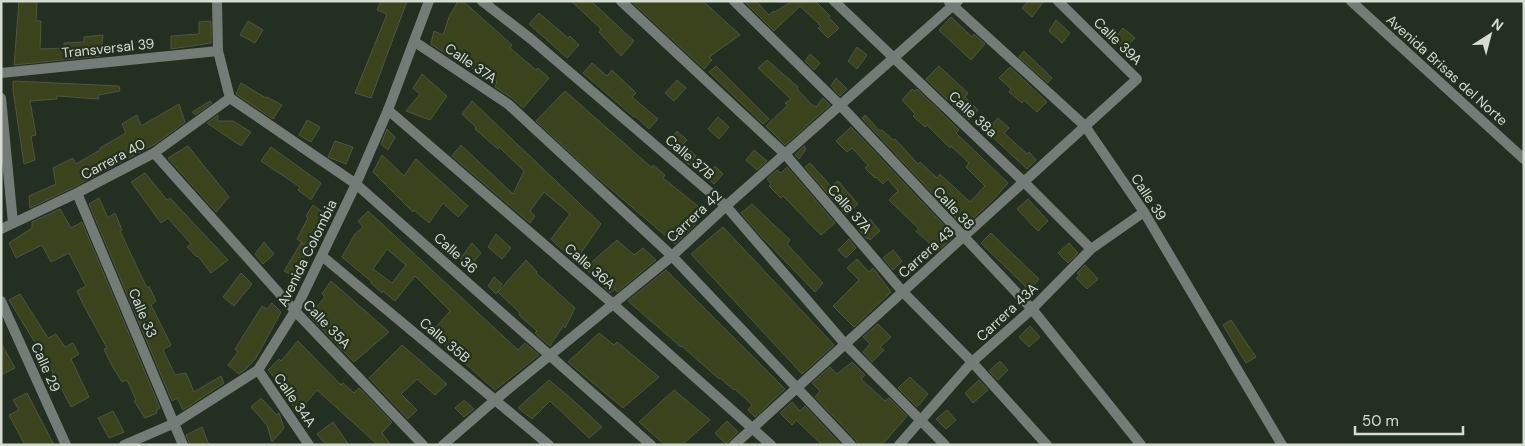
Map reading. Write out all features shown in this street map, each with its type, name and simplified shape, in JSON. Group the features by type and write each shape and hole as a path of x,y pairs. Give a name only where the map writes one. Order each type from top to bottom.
{"street":[{"path":"217,1 218,51 230,98"},
{"name":"Avenida Colombia","path":"124,445 175,424 258,370 295,311 356,184 388,110 429,1"},
{"name":"Calle 37B","path":"482,1 531,39 726,206 845,344 922,419 945,445"},
{"name":"Calle 37A","path":"621,1 784,154 903,292 972,362 1047,445"},
{"name":"Calle 38","path":"734,1 841,106 1032,309 1140,445"},
{"name":"Calle 38a","path":"834,1 1024,182 1091,249"},
{"name":"Calle 39A","path":"1058,1 1137,79"},
{"name":"Avenida Brisas del Norte","path":"1351,1 1524,159"},
{"name":"Carrera 42","path":"443,445 495,400 672,256 784,154 841,106 953,3"},
{"name":"Calle 39","path":"953,3 1085,126 1144,212 1282,445"},
{"name":"Calle 37A","path":"414,42 508,104 672,256 851,445"},
{"name":"Transversal 39","path":"1,73 218,51"},
{"name":"Carrera 43","path":"734,445 1137,79"},
{"path":"1,98 13,223"},
{"name":"Carrera 40","path":"1,229 77,193 154,153 230,98"},
{"name":"Calle 36","path":"230,98 356,184 651,445"},
{"name":"Calle 36A","path":"388,110 613,304 771,445"},
{"name":"Calle 35A","path":"154,153 295,311 423,445"},
{"name":"Calle 33","path":"77,193 183,445"},
{"name":"Carrera 43A","path":"899,445 972,362 1032,309 1091,249 1144,212"},
{"name":"Calle 35B","path":"322,256 549,445"},
{"name":"Calle 29","path":"1,301 66,445"},
{"name":"Calle 34A","path":"258,370 309,445"}],"building":[{"path":"19,1 37,1 36,21 41,21 40,49 64,48 64,43 84,42 84,37 103,35 101,56 14,65"},
{"path":"381,1 407,1 371,98 355,93 387,14 377,10"},
{"path":"458,1 463,1 512,45 510,48 536,70 538,68 549,78 523,108 495,87 497,81 452,58 431,44 434,31 443,35 449,17"},
{"path":"571,1 591,1 634,41 621,56 599,32 601,29"},
{"path":"631,1 703,1 740,35 709,57 712,60 704,69"},
{"path":"744,1 756,1 769,15 792,1 815,1 839,28 828,38 818,28 821,26 800,6 774,31"},
{"path":"1028,1 1044,1 1032,17 1022,8"},
{"path":"539,13 579,45 567,58 529,24"},
{"path":"951,17 972,37 974,34 985,44 971,60 939,30"},
{"path":"1056,20 1070,33 1062,43 1049,31"},
{"path":"211,21 211,43 171,49 171,36 199,34 199,22"},
{"path":"248,21 263,30 255,43 240,35"},
{"path":"1123,28 1135,38 1125,49 1114,39"},
{"path":"857,47 867,55 857,69 848,61"},
{"path":"1024,51 1052,78 1048,83 1019,57"},
{"path":"810,54 820,63 814,70 805,61"},
{"path":"767,60 798,87 797,89 811,104 816,107 823,98 830,105 785,145 766,126 788,105 785,103 791,99 758,68"},
{"path":"592,63 607,76 612,70 636,93 632,97 658,119 649,129 583,73"},
{"path":"716,66 769,119 763,124 709,72"},
{"path":"939,66 968,93 965,97 978,110 969,120 926,79"},
{"path":"1010,67 1047,102 1037,112 1024,100 1022,103 1009,92 1011,89 999,78"},
{"path":"422,74 447,96 430,120 406,111 420,94 413,88"},
{"path":"836,78 847,89 840,96 831,86"},
{"path":"677,80 686,88 674,101 665,93"},
{"path":"13,81 119,86 120,91 98,95 99,99 57,96 57,99 30,101 36,135 31,136 35,160 24,164"},
{"path":"241,83 282,105 273,119 236,94"},
{"path":"912,89 915,91 917,89 959,130 956,133 1008,183 964,227 862,118 865,115 880,131 882,130 893,140 895,139 918,164 920,162 937,178 940,174 970,202 985,186 966,167 969,163 951,146 950,148 927,125 925,127 913,116 915,114 902,100"},
{"path":"565,91 652,168 653,165 665,175 663,178 704,211 694,226 675,244 590,171 536,121"},
{"path":"210,101 212,103 195,115 192,112"},
{"path":"472,101 601,224 576,260 571,258 551,239 570,214 544,192 530,211 535,216 530,223 452,156 461,145 513,194 524,171 499,147 498,149 475,129 476,127 462,114"},
{"path":"179,104 185,122 157,143 30,208 29,196 56,184 53,168 73,158 76,164 100,150 100,148 126,133 122,124 137,115 141,126"},
{"path":"218,115 218,121 233,121 251,132 241,146 207,123"},
{"path":"718,117 729,127 719,139 708,129"},
{"path":"998,118 1009,128 1004,133 1027,154 1029,152 1036,160 1027,169 986,131"},
{"path":"307,120 320,127 311,142 299,135"},
{"path":"851,127 954,236 938,251 916,231 919,229 889,200 898,191 888,179 883,184 865,168 868,165 852,148 847,152 836,141"},
{"path":"387,129 395,137 388,150 381,144"},
{"path":"677,131 687,140 683,144 696,156 689,165 666,145"},
{"path":"335,141 353,147 346,164 328,157"},
{"path":"188,146 229,197 216,212 168,158"},
{"path":"804,146 806,149 799,159 795,155"},
{"path":"271,147 321,183 311,200 298,190 300,187 261,161"},
{"path":"754,150 767,161 757,170 746,160"},
{"path":"382,155 404,176 416,159 468,206 458,217 443,203 429,223 414,210 413,212 373,172"},
{"path":"810,163 831,186 838,181 858,204 846,215 805,167"},
{"path":"715,166 723,174 714,184 705,176"},
{"path":"787,167 835,223 821,235 783,196 781,198 769,186 771,184 767,179 777,170 781,173"},
{"path":"145,173 167,200 170,198 228,260 211,273 198,256 187,247 191,244 168,218 161,223 131,182"},
{"path":"99,198 108,218 115,213 122,230 120,231 147,288 149,286 156,301 151,305 171,345 163,350 175,375 186,373 194,392 221,376 224,383 183,410 177,398 172,401 89,204"},
{"path":"1028,199 1048,221 1038,231 1017,209"},
{"path":"752,204 790,240 787,244 823,283 815,292 741,213"},
{"path":"313,205 328,216 293,276 284,271 301,243 307,247 297,239 308,218 306,216"},
{"path":"60,209 71,228 82,222 160,408 156,410 157,413 145,418 134,401 136,400 127,380 122,382 111,364 104,349 107,348 77,291 86,286 69,253 51,262 42,245 16,258 9,243 32,228 32,222"},
{"path":"368,211 518,350 525,343 539,355 495,390 431,333 450,311 415,276 395,301 383,291 382,293 342,257 355,234 363,227 358,221","holes":["387,249 406,265 392,283 373,269"]},
{"path":"870,219 880,231 870,240 859,230"},
{"path":"723,227 834,345 802,374 691,254"},
{"path":"991,233 1039,279 1029,290 981,243"},
{"path":"496,234 511,248 502,259 488,247"},
{"path":"849,239 856,248 846,258 838,250"},
{"path":"617,240 634,255 643,248 656,260 617,292 615,289 610,293 585,268"},
{"path":"264,242 274,254 263,264 255,254"},
{"path":"472,243 481,253 469,268 460,259"},
{"path":"1069,243 1078,253 1068,263 1058,253"},
{"path":"893,250 902,261 893,270 883,258"},
{"path":"857,259 869,272 873,268 891,292 854,327 833,306 859,280 847,268"},
{"path":"526,260 536,273 575,308 565,328 563,326 550,346 535,333 537,331 498,292"},
{"path":"1085,265 1098,279 1087,289 1076,278 1080,275 1077,273"},
{"path":"666,270 785,389 755,417 748,410 752,405 735,389 719,379 628,301"},
{"path":"241,273 252,284 234,306 223,297"},
{"path":"494,277 502,284 496,294 488,286"},
{"path":"331,281 389,332 354,362 309,316 325,297 322,294"},
{"path":"20,294 48,338 56,334 65,347 73,343 79,354 71,359 89,397 71,407 51,369 9,300"},
{"path":"272,303 281,312 256,358 239,374 228,365 238,352 235,349 262,306 267,309"},
{"path":"1231,320 1256,357 1246,363 1223,325"},
{"path":"878,324 891,337 880,347 884,350 872,362 863,352 870,344 863,337"},
{"path":"1030,326 1040,337 1029,347 1019,337"},
{"path":"599,333 614,345 617,342 659,377 623,408 568,362"},
{"path":"298,341 341,385 343,383 354,393 359,388 392,422 382,433 391,445 378,445 317,390 298,412 289,400 291,397 268,370 279,359 281,361"},
{"path":"1,343 15,368 1,375"},
{"path":"402,345 447,384 435,395 417,379 401,394 417,410 408,419 369,378"},
{"path":"1000,361 1008,370 998,380 989,371"},
{"path":"852,362 865,375 861,379 885,401 889,398 907,416 882,445 858,445 856,440 815,397 820,391 812,383 830,367 837,374"},
{"path":"910,377 928,394 918,406 898,388"},
{"path":"549,380 602,427 589,438 550,401 532,419 518,408"},
{"path":"979,380 988,390 973,403 965,393"},
{"path":"674,390 710,420 682,445 665,445 639,422"},
{"path":"27,393 54,445 25,445 9,415 19,410 13,400"},
{"path":"261,398 277,415 279,413 284,428 272,442 267,425 251,407"},
{"path":"464,400 474,409 464,417 455,408"},
{"path":"792,402 800,411 805,406 841,445 822,445 796,420 792,425 780,413"},
{"path":"947,410 956,420 946,429 936,419"},
{"path":"113,411 124,432 109,438 98,418"},
{"path":"727,421 738,432 726,444 715,433"},
{"path":"333,422 349,445 326,445 317,434"},
{"path":"202,427 209,445 190,445 186,435"}]}
